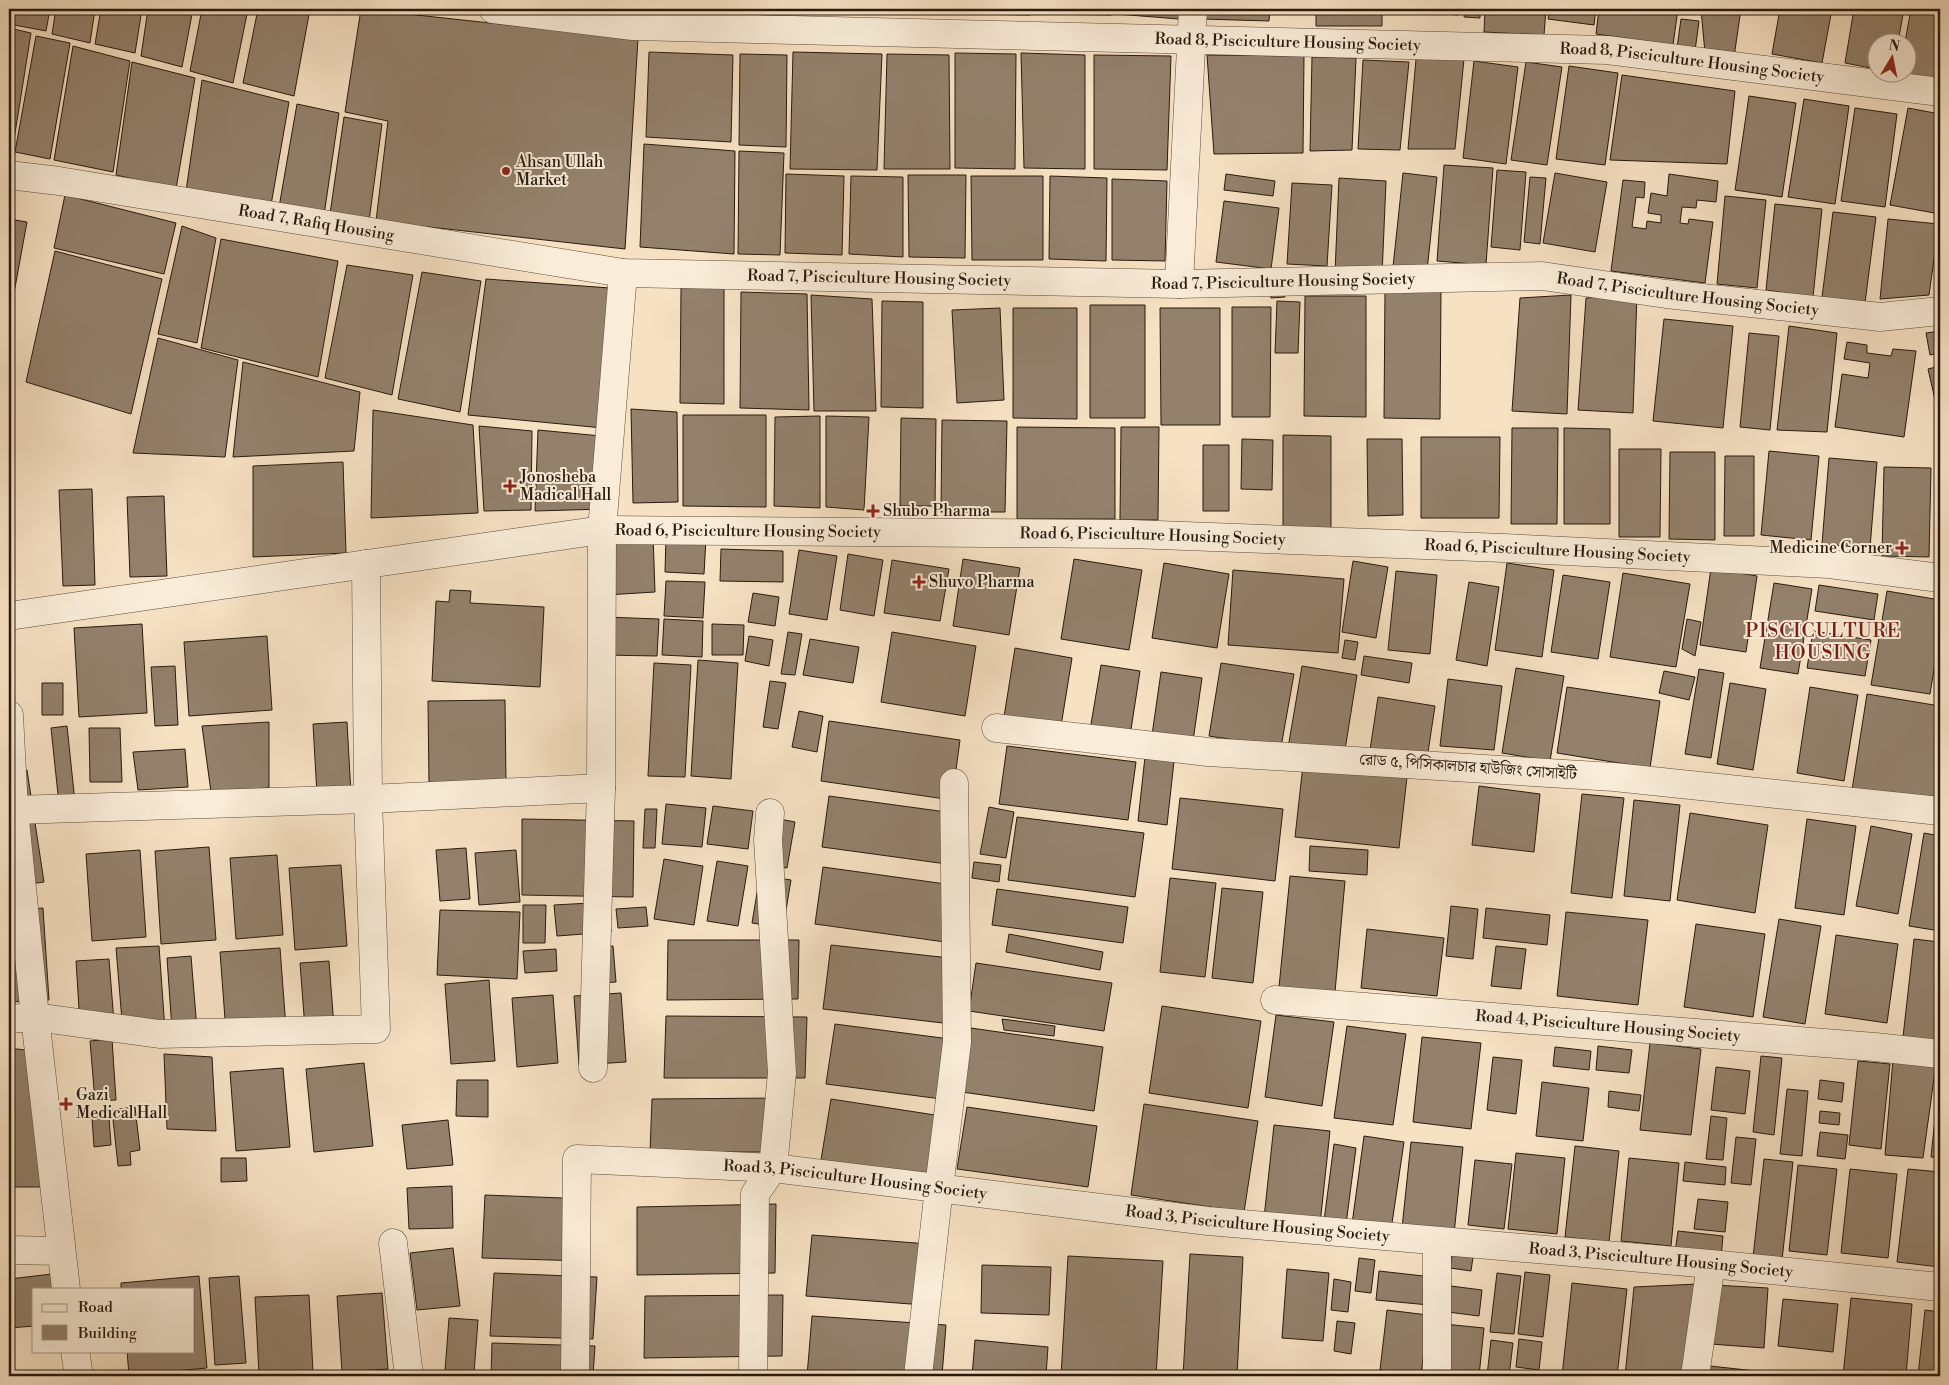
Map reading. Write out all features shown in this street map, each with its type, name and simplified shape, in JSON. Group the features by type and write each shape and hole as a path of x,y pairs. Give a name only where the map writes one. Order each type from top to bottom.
{"street":[{"name":"Road 8, Pisciculture Housing Society","path":"493,9 633,17 1191,39 1606,50 1940,92"},
{"path":"1179,284 1193,9"},
{"name":"Road 7, Rafiq Housing","path":"9,175 59,181 623,273"},
{"path":"593,1068 600,788 602,530 623,273"},
{"name":"Road 7, Pisciculture Housing Society","path":"623,273 1179,284 1542,276 1666,294 1880,318 1940,311"},
{"name":"Road 6, Pisciculture Housing Society","path":"9,616 602,530 1141,534 1504,548 1829,564 1940,578"},
{"path":"22,1018 159,1034 376,1030 368,799 366,564"},
{"path":"9,715 22,1018 66,1288"},
{"name":"রোড ৫, পিসিকালচার হাউজিং সোসাইটি","path":"996,728 1208,752 1614,777 1940,811"},
{"path":"918,1376 957,1042 954,782"},
{"path":"14,810 368,799 600,788"},
{"path":"753,1376 756,1194 773,1168 782,1073 768,840 770,813"},
{"name":"Road 4, Pisciculture Housing Society","path":"1274,1000 1875,1047 1940,1054"},
{"name":"Road 3, Pisciculture Housing Society","path":"575,1376 576,1159 773,1168 1208,1220 1711,1264 1940,1287"},
{"path":"1436,1376 1437,1241"},
{"path":"393,1242 410,1376"},
{"path":"9,1250 60,1251"},
{"path":"1695,1376 1711,1264"},
{"path":"75,1352 79,1376"}],"building":[{"path":"9,9 50,9 46,31 9,24"},
{"path":"56,9 95,9 90,43 52,34"},
{"path":"101,9 142,9 135,53 95,44"},
{"path":"148,9 193,9 182,67 141,56"},
{"path":"202,9 248,9 233,83 190,71"},
{"path":"258,9 310,9 294,96 243,83"},
{"name":"Ahsan Ullah Market","path":"361,9 638,39 625,249 376,221 388,121 345,112"},
{"path":"783,9 872,9 872,14"},
{"path":"881,9 963,9 963,14 881,12"},
{"path":"970,9 1030,9 1030,15 970,14"},
{"path":"1039,9 1111,9 1111,15 1039,14"},
{"path":"1116,9 1180,9 1179,19 1116,14"},
{"path":"1203,9 1270,9 1269,21 1202,19"},
{"path":"1316,9 1382,9 1382,26 1316,26"},
{"path":"1404,9 1459,9 1458,15 1404,11"},
{"path":"1465,9 1480,9 1480,18 1464,17"},
{"path":"1485,9 1546,9 1544,35 1484,32"},
{"path":"1550,9 1596,9 1594,25 1548,19"},
{"path":"1599,9 1678,9 1673,45 1596,34"},
{"path":"1701,9 1741,9 1734,57 1705,53"},
{"path":"1780,9 1832,9 1822,63 1772,54"},
{"path":"1854,9 1904,9 1900,32 1866,32 1866,67 1845,63"},
{"path":"1911,9 1940,9 1940,83 1916,79 1916,32 1907,32"},
{"path":"1681,19 1699,21 1695,51 1677,48"},
{"path":"9,28 31,33 12,152 9,151"},
{"path":"36,36 70,43 50,159 15,152"},
{"path":"73,46 130,61 113,172 54,160"},
{"path":"649,52 733,55 731,142 646,137"},
{"path":"793,52 882,54 877,170 790,169"},
{"path":"955,53 1016,54 1015,169 955,168"},
{"path":"1021,53 1085,55 1085,169 1024,168"},
{"path":"740,54 787,55 786,147 739,145"},
{"path":"887,54 949,55 950,169 884,169"},
{"path":"1094,55 1171,56 1167,170 1094,169"},
{"path":"1207,55 1304,56 1303,153 1214,154"},
{"path":"1312,57 1356,58 1352,150 1310,151"},
{"path":"1416,59 1464,59 1455,149 1408,149"},
{"path":"1363,60 1409,62 1400,150 1358,149"},
{"path":"1474,61 1518,67 1506,164 1463,158"},
{"path":"132,62 195,78 176,189 116,175"},
{"path":"1526,62 1562,67 1547,165 1511,160"},
{"path":"1569,66 1618,73 1605,165 1556,159"},
{"path":"1622,75 1735,91 1727,164 1610,160"},
{"path":"202,80 289,102 271,205 186,191"},
{"path":"1749,96 1796,103 1782,197 1735,190"},
{"path":"1804,99 1849,106 1835,204 1788,197"},
{"path":"297,104 339,113 324,215 279,207"},
{"path":"1855,108 1897,114 1885,207 1841,201"},
{"path":"1908,108 1940,114 1940,214 1890,205"},
{"path":"344,117 382,124 369,221 330,214"},
{"path":"644,144 735,151 734,254 640,247"},
{"path":"739,151 784,153 780,255 738,254"},
{"path":"1444,165 1493,168 1486,265 1437,261"},
{"path":"1497,170 1526,172 1520,250 1491,247"},
{"path":"1403,173 1437,177 1427,271 1393,267"},
{"path":"1555,173 1607,182 1595,252 1543,243"},
{"path":"786,174 844,176 842,255 785,253"},
{"path":"1226,174 1275,181 1273,196 1224,190"},
{"path":"1669,174 1718,181 1716,202 1697,200 1696,208 1682,207 1680,223 1688,224 1689,219 1713,222 1705,283 1611,271 1623,180 1645,182 1644,198 1636,197 1632,227 1646,229 1647,221 1661,223 1661,215 1648,213 1651,193 1667,196"},
{"path":"908,175 966,175 965,258 909,257"},
{"path":"851,176 903,177 903,257 849,254"},
{"path":"971,176 1043,176 1043,260 972,260"},
{"path":"1050,176 1107,178 1106,261 1049,259"},
{"path":"1530,177 1546,178 1540,244 1524,242"},
{"path":"1339,178 1386,181 1382,276 1335,273"},
{"path":"1112,179 1167,181 1165,261 1112,260"},
{"path":"1292,183 1332,185 1327,266 1287,264"},
{"path":"65,195 176,223 164,274 54,248"},
{"path":"1725,196 1766,200 1757,288 1717,284"},
{"path":"1224,201 1279,208 1271,269 1216,262"},
{"path":"1775,204 1822,209 1813,297 1766,290"},
{"path":"1833,212 1876,217 1865,303 1822,297"},
{"path":"9,219 27,222 12,304 9,303"},
{"path":"1888,219 1939,224 1929,295 1880,299"},
{"path":"182,226 216,238 197,343 158,334"},
{"path":"221,239 338,261 318,377 201,348"},
{"path":"55,251 162,279 131,414 26,382"},
{"path":"347,265 413,275 392,395 325,378"},
{"path":"422,272 481,281 460,412 398,399"},
{"path":"486,279 610,288 603,428 468,415"},
{"path":"1284,287 1285,297 1271,298 1270,288"},
{"path":"681,288 724,288 724,404 680,403"},
{"path":"1385,289 1441,290 1440,419 1384,418"},
{"path":"741,292 807,294 809,410 740,408"},
{"path":"1637,294 1633,413 1578,410 1586,298"},
{"path":"811,295 872,299 876,411 814,411"},
{"path":"1571,295 1567,414 1512,411 1520,298"},
{"path":"1305,296 1366,296 1366,417 1304,416"},
{"path":"882,301 923,302 923,408 881,407"},
{"path":"1277,301 1300,302 1298,353 1275,353"},
{"path":"1090,305 1145,305 1145,418 1090,418"},
{"path":"1232,307 1271,307 1270,417 1232,417"},
{"path":"1000,308 1004,400 957,403 952,310"},
{"path":"1013,308 1077,308 1077,419 1013,418"},
{"path":"1160,308 1220,308 1220,425 1161,425"},
{"path":"1664,319 1733,326 1723,428 1653,421"},
{"path":"1789,326 1837,333 1827,432 1777,430"},
{"path":"1940,331 1940,353 1930,355 1926,333"},
{"path":"1749,333 1779,336 1770,430 1740,427"},
{"path":"158,338 238,360 225,457 133,453"},
{"path":"1847,342 1867,345 1867,353 1891,356 1893,349 1916,351 1904,437 1835,427 1842,374 1868,378 1870,363 1844,359"},
{"path":"243,362 360,392 354,451 233,457"},
{"path":"1940,366 1940,417 1939,417 1928,369"},
{"path":"631,409 677,412 678,502 633,503"},
{"path":"373,410 473,425 478,513 371,518"},
{"path":"683,415 766,415 766,507 683,506"},
{"path":"820,416 820,508 774,506 775,417"},
{"path":"826,416 869,417 864,510 826,507"},
{"path":"901,418 936,419 935,506 900,506"},
{"path":"942,420 1007,421 1005,512 941,512"},
{"path":"479,426 532,431 531,510 484,511"},
{"path":"1017,427 1115,428 1115,519 1017,519"},
{"path":"1121,427 1159,427 1158,520 1120,520"},
{"path":"1512,428 1558,428 1557,524 1511,524"},
{"path":"1564,428 1610,429 1610,524 1564,524"},
{"path":"538,430 601,436 604,509 535,511"},
{"path":"1283,435 1331,436 1331,528 1283,528"},
{"path":"1421,437 1500,437 1499,518 1421,518"},
{"path":"1242,439 1273,440 1272,490 1241,489"},
{"path":"1367,439 1402,439 1403,515 1368,516"},
{"path":"1203,445 1229,445 1229,511 1203,511"},
{"path":"1619,449 1661,449 1660,537 1619,537"},
{"path":"1769,451 1819,456 1811,540 1761,535"},
{"path":"1670,452 1715,452 1715,540 1669,539"},
{"path":"1725,456 1754,456 1754,536 1724,536"},
{"path":"1829,458 1877,462 1870,548 1822,544"},
{"path":"343,462 346,553 253,557 253,466"},
{"path":"1884,467 1931,468 1929,557 1882,556"},
{"path":"92,489 95,585 63,586 59,490"},
{"path":"164,496 167,576 130,577 127,497"},
{"path":"653,535 655,592 606,595 604,536"},
{"path":"666,536 706,538 704,574 665,572"},
{"path":"721,549 783,551 783,582 720,581"},
{"path":"799,550 837,556 827,620 789,614"},
{"path":"848,554 883,560 874,616 840,610"},
{"path":"963,559 1020,568 1009,635 953,626"},
{"path":"1074,559 1142,570 1129,650 1061,639"},
{"path":"892,560 949,569 940,621 884,613"},
{"path":"1353,561 1388,567 1376,638 1342,632"},
{"path":"1164,563 1229,574 1217,648 1152,638"},
{"path":"1507,563 1554,570 1542,657 1495,650"},
{"path":"1711,568 1757,576 1746,652 1700,645"},
{"path":"1233,570 1344,579 1338,653 1228,645"},
{"path":"1396,571 1437,575 1430,654 1388,650"},
{"path":"1623,573 1690,584 1676,667 1610,657"},
{"path":"1563,575 1610,582 1598,659 1551,652"},
{"path":"666,581 705,582 703,618 664,616"},
{"path":"1469,582 1499,587 1487,666 1456,660"},
{"path":"1774,583 1812,589 1798,674 1760,668"},
{"path":"1819,585 1878,594 1874,620 1815,611"},
{"path":"450,590 471,591 470,603 544,607 540,687 432,681 436,601 449,602"},
{"path":"1887,591 1940,600 1940,632 1930,694 1871,685"},
{"path":"753,593 779,597 775,626 748,622"},
{"path":"605,617 659,619 657,656 604,655"},
{"path":"664,619 703,621 702,657 662,655"},
{"path":"1687,619 1701,622 1695,656 1682,649"},
{"path":"142,624 147,713 79,717 74,628"},
{"path":"712,624 744,625 743,655 712,655"},
{"path":"1813,631 1871,640 1865,676 1807,668"},
{"path":"788,632 802,634 795,675 781,674"},
{"path":"892,632 976,646 965,716 881,702"},
{"path":"267,636 272,710 189,716 184,642"},
{"path":"749,636 773,640 769,666 745,661"},
{"path":"810,639 859,647 853,683 803,675"},
{"path":"1345,640 1358,642 1355,660 1342,658"},
{"path":"1015,648 1072,658 1061,726 1004,717"},
{"path":"1364,656 1412,663 1409,683 1361,675"},
{"path":"698,660 738,663 731,779 691,776"},
{"path":"654,663 691,665 685,777 648,776"},
{"path":"1221,663 1294,674 1281,747 1209,736"},
{"path":"1101,665 1140,671 1130,736 1090,730"},
{"path":"175,666 178,725 155,726 151,667"},
{"path":"1302,666 1357,675 1344,756 1288,748"},
{"path":"1516,668 1564,676 1550,761 1502,753"},
{"path":"1699,669 1724,673 1711,758 1685,754"},
{"path":"1664,671 1695,677 1689,700 1659,693"},
{"path":"1161,672 1202,678 1193,741 1152,735"},
{"path":"1448,679 1502,686 1494,750 1440,746"},
{"path":"770,681 786,683 778,729 763,727"},
{"path":"42,683 63,683 63,715 42,715"},
{"path":"1730,683 1766,689 1753,770 1717,764"},
{"path":"1567,687 1660,701 1650,768 1557,753"},
{"path":"1810,687 1858,695 1844,781 1797,773"},
{"path":"1867,694 1940,706 1940,804 1852,790"},
{"path":"1378,697 1435,706 1427,759 1370,750"},
{"path":"505,700 506,782 429,783 428,701"},
{"path":"799,711 823,716 817,752 792,747"},
{"path":"829,721 960,740 952,800 821,781"},
{"path":"269,722 269,788 211,792 202,726"},
{"path":"347,722 351,794 317,795 313,724"},
{"path":"67,726 75,802 59,804 51,728"},
{"path":"89,728 120,728 122,782 90,782"},
{"path":"1007,746 1136,762 1128,820 999,804"},
{"path":"185,749 188,787 138,790 133,752"},
{"path":"1145,757 1174,761 1167,825 1138,821"},
{"path":"1303,765 1407,777 1399,848 1295,837"},
{"path":"27,770 44,882 9,887 9,773"},
{"path":"1479,786 1540,794 1534,852 1472,845"},
{"path":"1582,794 1624,798 1612,898 1571,893"},
{"path":"829,796 961,814 954,865 822,847"},
{"path":"1180,798 1283,809 1275,881 1172,869"},
{"path":"1634,800 1680,805 1670,901 1624,896"},
{"path":"666,804 706,808 702,847 662,844"},
{"path":"713,806 753,811 748,849 707,844"},
{"path":"989,807 1014,812 1006,858 980,854"},
{"path":"645,809 657,809 655,848 643,848"},
{"path":"1690,813 1768,825 1755,913 1677,900"},
{"path":"764,816 795,822 787,868 757,863"},
{"path":"1017,817 1144,833 1135,897 1008,880"},
{"path":"522,819 634,821 633,897 522,895"},
{"path":"1807,819 1856,826 1844,915 1795,908"},
{"path":"1871,826 1912,834 1898,914 1856,906"},
{"path":"1924,833 1940,836 1940,931 1909,926"},
{"path":"1310,846 1368,850 1367,875 1309,871"},
{"path":"209,847 216,940 161,944 155,851"},
{"path":"466,848 470,899 440,901 436,850"},
{"path":"140,850 146,937 92,941 86,854"},
{"path":"516,850 520,902 479,905 475,853"},
{"path":"277,855 283,935 236,939 230,858"},
{"path":"664,859 703,866 694,925 654,919"},
{"path":"717,861 748,866 738,926 707,921"},
{"path":"974,862 1001,865 999,882 972,878"},
{"path":"341,865 347,946 295,950 289,868"},
{"path":"823,867 953,885 945,942 815,924"},
{"path":"760,875 791,880 783,928 752,923"},
{"path":"1290,876 1345,881 1335,992 1279,987"},
{"path":"1170,878 1216,883 1205,977 1160,972"},
{"path":"1222,888 1263,892 1253,983 1212,978"},
{"path":"997,889 1128,907 1123,943 992,925"},
{"path":"608,902 611,932 557,936 554,905"},
{"path":"523,905 546,905 545,943 523,943"},
{"path":"1451,906 1478,909 1473,959 1446,956"},
{"path":"646,907 648,926 618,928 616,909"},
{"path":"43,908 49,1000 9,1002 9,911"},
{"path":"1486,908 1550,915 1547,945 1483,938"},
{"path":"440,910 520,912 517,979 437,975"},
{"path":"1566,912 1648,920 1638,1005 1557,996"},
{"path":"1779,919 1821,926 1805,1024 1763,1017"},
{"path":"1696,924 1765,934 1753,1017 1684,1007"},
{"path":"1367,929 1444,938 1437,996 1361,988"},
{"path":"1009,934 1103,952 1100,970 1006,952"},
{"path":"1836,935 1898,944 1887,1023 1825,1014"},
{"path":"1914,939 1940,942 1940,1022 1938,1041 1903,1037"},
{"path":"668,940 799,940 798,999 667,1000"},
{"path":"831,945 968,960 960,1025 823,1009"},
{"path":"159,946 165,1030 123,1033 116,948"},
{"path":"613,946 616,982 587,984 584,948"},
{"path":"1496,946 1526,949 1521,989 1491,986"},
{"path":"280,948 287,1041 227,1046 220,952"},
{"path":"556,949 557,971 525,973 523,951"},
{"path":"191,956 197,1029 172,1030 167,958"},
{"path":"109,959 114,1022 80,1025 76,961"},
{"path":"329,961 334,1027 305,1029 300,963"},
{"path":"976,963 1112,983 1104,1031 969,1011"},
{"path":"489,980 495,1061 451,1064 445,984"},
{"path":"621,993 626,1062 579,1065 574,996"},
{"path":"553,995 558,1063 517,1067 512,998"},
{"path":"1162,1006 1261,1021 1248,1108 1149,1093"},
{"path":"1276,1015 1334,1022 1322,1106 1265,1097"},
{"path":"666,1016 807,1017 805,1078 664,1078"},
{"path":"1002,1019 1055,1026 1054,1036 1004,1030"},
{"path":"835,1024 965,1041 957,1101 826,1084"},
{"path":"1347,1026 1406,1034 1393,1125 1334,1118"},
{"path":"971,1028 1103,1047 1094,1111 962,1092"},
{"path":"1422,1037 1481,1043 1471,1129 1413,1122"},
{"path":"112,1039 116,1100 95,1101 90,1041"},
{"path":"1650,1043 1701,1049 1691,1135 1640,1130"},
{"path":"1598,1046 1632,1050 1629,1073 1596,1070"},
{"path":"1555,1047 1591,1051 1589,1070 1553,1066"},
{"path":"9,1048 33,1051 43,1187 9,1187"},
{"path":"164,1054 212,1057 216,1131 167,1129"},
{"path":"1761,1056 1782,1058 1774,1135 1753,1132"},
{"path":"1493,1057 1522,1060 1516,1114 1487,1110"},
{"path":"1893,1059 1936,1064 1923,1158 1885,1155"},
{"path":"1858,1061 1890,1064 1881,1149 1849,1145"},
{"path":"364,1063 373,1146 314,1152 306,1069"},
{"path":"1716,1067 1750,1071 1745,1114 1711,1110"},
{"path":"283,1068 290,1147 236,1151 230,1072"},
{"path":"1940,1069 1940,1158 1931,1157"},
{"path":"457,1080 488,1080 488,1117 456,1116"},
{"path":"1820,1080 1844,1083 1842,1102 1818,1099"},
{"path":"1542,1082 1589,1088 1583,1141 1536,1136"},
{"path":"1787,1089 1808,1091 1802,1156 1780,1154"},
{"path":"1609,1091 1641,1095 1639,1111 1608,1107"},
{"path":"782,1098 781,1152 650,1152 652,1099"},
{"path":"831,1099 961,1119 951,1180 821,1160"},
{"path":"1144,1104 1258,1121 1244,1212 1131,1195"},
{"path":"135,1107 140,1150 130,1152 131,1165 118,1166 112,1110"},
{"path":"967,1107 1097,1126 1088,1187 957,1169"},
{"path":"1820,1111 1840,1113 1839,1125 1819,1123"},
{"path":"1711,1116 1727,1118 1723,1160 1706,1159"},
{"path":"109,1117 111,1145 94,1147 92,1118"},
{"path":"448,1120 453,1165 407,1169 402,1125"},
{"path":"1274,1125 1330,1131 1320,1224 1264,1218"},
{"path":"1820,1132 1848,1135 1845,1159 1817,1156"},
{"path":"1364,1136 1404,1142 1391,1230 1352,1224"},
{"path":"1736,1137 1756,1139 1751,1185 1731,1183"},
{"path":"1411,1142 1463,1147 1454,1234 1402,1228"},
{"path":"1334,1144 1356,1148 1346,1224 1324,1221"},
{"path":"1575,1146 1619,1151 1609,1242 1565,1237"},
{"path":"1516,1153 1565,1158 1557,1234 1508,1229"},
{"path":"221,1158 246,1158 247,1181 221,1182"},
{"path":"1629,1158 1679,1163 1671,1246 1621,1241"},
{"path":"1764,1159 1793,1162 1782,1260 1753,1257"},
{"path":"1475,1160 1512,1164 1504,1229 1468,1225"},
{"path":"1685,1162 1726,1167 1725,1185 1683,1181"},
{"path":"1798,1165 1837,1169 1827,1255 1789,1251"},
{"path":"1850,1169 1897,1174 1888,1258 1841,1253"},
{"path":"1908,1169 1940,1172 1940,1267 1897,1262"},
{"path":"452,1186 453,1228 409,1229 407,1188"},
{"path":"485,1195 588,1199 585,1261 482,1258"},
{"path":"1698,1199 1728,1202 1725,1232 1694,1229"},
{"path":"776,1204 775,1273 637,1275 637,1207"},
{"path":"1678,1231 1723,1236 1721,1258 1675,1253"},
{"path":"812,1235 942,1245 937,1306 806,1296"},
{"path":"453,1248 460,1306 417,1310 410,1253"},
{"path":"1453,1248 1474,1250 1471,1271 1450,1268"},
{"path":"1190,1254 1243,1257 1237,1376 1183,1376"},
{"path":"1068,1256 1163,1261 1156,1376 1061,1376"},
{"path":"1359,1258 1375,1260 1371,1293 1355,1291"},
{"path":"982,1265 1051,1267 1049,1315 981,1313"},
{"path":"1287,1269 1329,1273 1323,1341 1282,1338"},
{"path":"1379,1271 1432,1277 1429,1305 1376,1300"},
{"path":"1525,1272 1550,1275 1543,1337 1518,1334"},
{"path":"494,1273 597,1277 593,1339 490,1336"},
{"path":"1497,1273 1521,1276 1514,1334 1490,1332"},
{"path":"52,1274 54,1288 32,1288 32,1326 9,1328 9,1279"},
{"path":"199,1276 207,1368 129,1375 127,1352 195,1352 195,1288 121,1288 121,1283"},
{"path":"239,1276 246,1363 215,1365 209,1278"},
{"path":"1334,1279 1351,1282 1348,1312 1331,1310"},
{"path":"1572,1283 1627,1289 1617,1376 1562,1376"},
{"path":"1698,1284 1691,1376 1625,1376 1634,1287"},
{"path":"1443,1285 1482,1290 1479,1316 1440,1311"},
{"path":"1714,1285 1768,1288 1764,1348 1711,1344"},
{"path":"382,1293 388,1369 342,1372 337,1296"},
{"path":"309,1295 313,1372 259,1374 255,1297"},
{"path":"783,1295 782,1356 644,1358 645,1296"},
{"path":"1851,1298 1912,1304 1906,1376 1843,1376"},
{"path":"1783,1299 1838,1304 1833,1352 1778,1346"},
{"path":"1387,1310 1428,1315 1421,1375 1380,1370"},
{"path":"1925,1310 1940,1312 1940,1376 1918,1376"},
{"path":"812,1316 946,1325 942,1376 807,1376"},
{"path":"449,1318 478,1320 474,1373 445,1371"},
{"path":"1337,1321 1355,1323 1351,1354 1334,1351"},
{"path":"1434,1323 1484,1328 1479,1376 1429,1372"},
{"path":"1519,1339 1542,1342 1539,1370 1516,1367"},
{"path":"975,1340 1048,1347 1046,1376 972,1376"},
{"path":"1491,1340 1513,1343 1509,1376 1487,1376"},
{"path":"492,1343 595,1346 593,1376 491,1376"},
{"path":"1701,1365 1774,1373 1773,1376 1700,1376"},
{"path":"1513,1373 1543,1376 1513,1376"}],"place":[{"name":"Ahsan Ullah Market","path":"506,171"},
{"name":"Jonosheba Madical Hall","path":"510,486"},
{"name":"Shubo Pharma","path":"873,511"},
{"name":"Medicine Corner","path":"1902,548"},
{"name":"Shuvo Pharma","path":"919,582"},
{"name":"Gazi Medical Hall","path":"66,1104"}],"district":[{"name":"PISCICULTURE HOUSING","path":"1823,642"}]}
